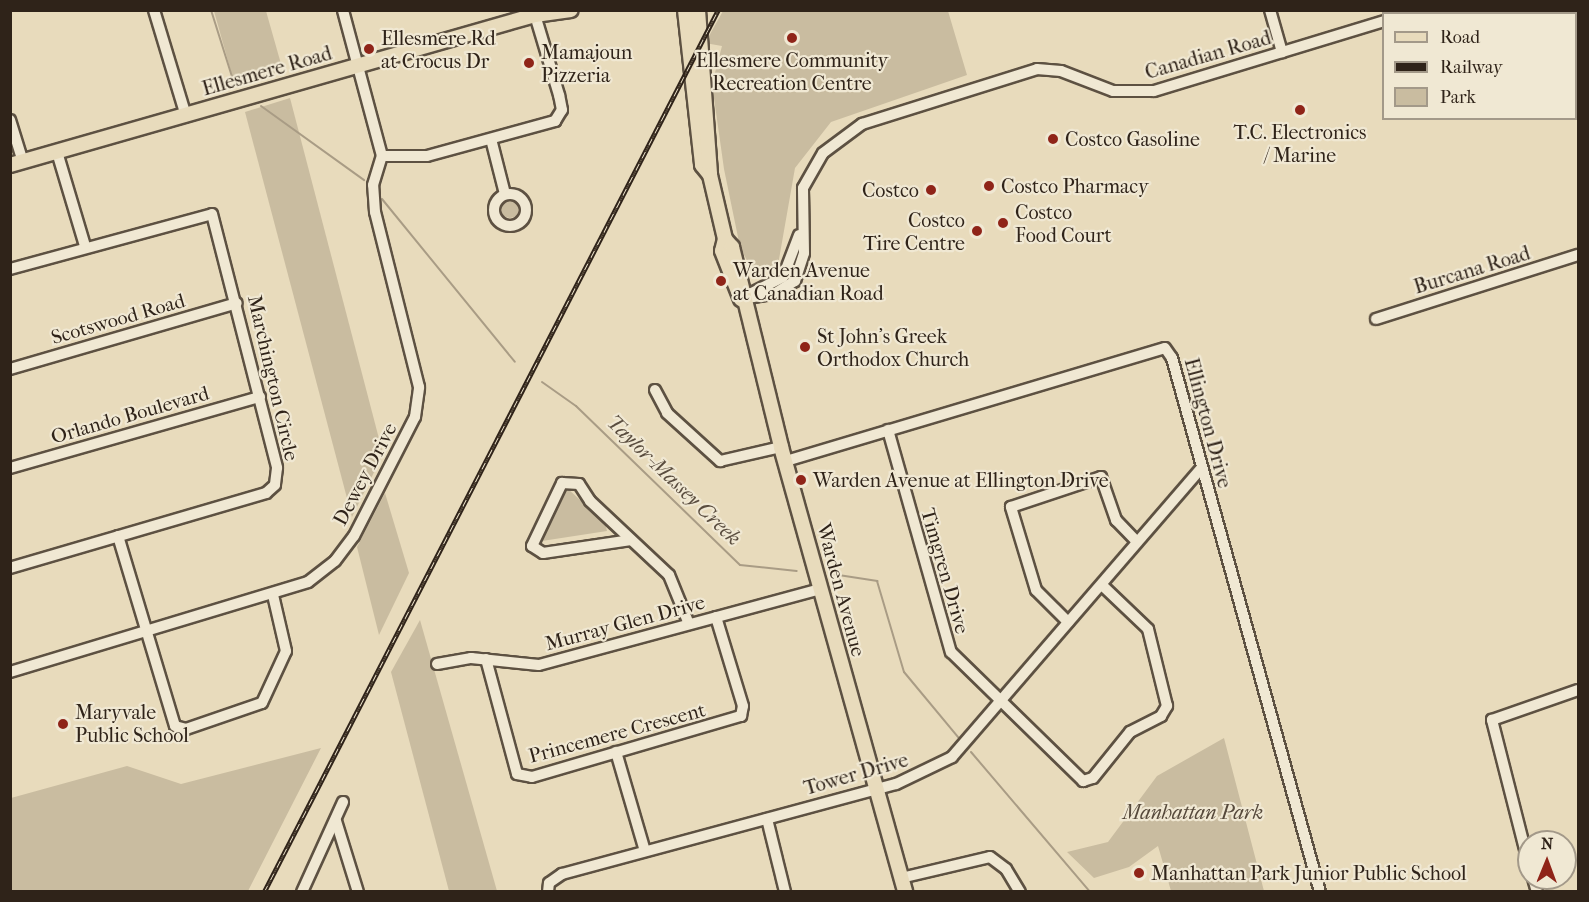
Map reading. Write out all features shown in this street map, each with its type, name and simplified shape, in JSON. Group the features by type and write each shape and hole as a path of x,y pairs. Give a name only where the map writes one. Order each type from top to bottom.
{"main road":[{"name":"Ellesmere Road","path":"17,163 537,13 571,10"},
{"name":"Warden Avenue","path":"685,10 702,165 710,175"},
{"name":"Warden Avenue","path":"698,10 710,175 725,239 722,251 741,298 903,885"}],"street":[{"path":"154,10 186,116"},
{"path":"343,10 382,156 427,156 555,121 562,110 537,13"},
{"path":"1270,10 1282,52"},
{"name":"Canadian Road","path":"741,298 774,294 795,281 804,253 800,233 800,197 812,167 835,141 878,117 1037,69 1061,71 1113,91 1147,93 1382,21"},
{"path":"10,120 17,163"},
{"path":"490,139 506,195"},
{"path":"57,152 85,246"},
{"name":"Dewey Drive","path":"10,672 273,595 308,582 335,561 354,536 415,417 419,387 375,212 373,185 382,156"},
{"name":"Marchington Circle","path":"10,269 85,246 212,214 237,303 278,468 275,485 10,568"},
{"name":"Burcana Road","path":"1376,319 1578,255"},
{"name":"Scotswood Road","path":"10,369 237,303"},
{"name":"Ellington Drive","path":"786,461 1158,346 1172,358 1320,891"},
{"path":"655,390 667,413 720,461 781,447"},
{"name":"Orlando Boulevard","path":"10,468 260,397"},
{"name":"Timgren Drive","path":"888,430 946,642 1001,703 1083,781 1093,778 1130,732 1161,716 1167,694 1150,633 1101,585"},
{"name":"Tower Drive","path":"548,891 556,877 920,775 954,755 1001,703 1136,541 1201,469"},
{"path":"1068,622 1036,590 1011,507 1101,477 1116,520 1136,541"},
{"path":"631,540 543,553 532,546 567,480 579,484 631,540 669,575 688,624"},
{"path":"118,536 175,726 186,729 253,710 262,703 286,651 273,595"},
{"name":"Murray Glen Drive","path":"437,664 486,659 539,665 820,589"},
{"name":"Princemere Crescent","path":"486,659 520,776 616,752 741,716 743,706 716,617"},
{"path":"1520,830 1492,724 1498,714 1578,690"},
{"path":"616,752 645,851"},
{"path":"302,891 343,802"},
{"path":"767,819 785,891"},
{"path":"336,821 357,891"},
{"path":"903,885 990,857 1006,869 1020,891"}],"green space":[{"path":"214,11 266,11 283,71 235,86"},
{"path":"723,11 948,11 967,75 831,122 795,168 778,265 755,276 740,247 724,169 712,84 722,46 705,43"},
{"path":"290,98 383,454 352,517 245,112"},
{"path":"506,200 514,200 519,205 517,216 506,218 501,213 501,205"},
{"path":"567,488 605,523 607,531 542,541"},
{"path":"385,493 409,573 379,635 357,547"},
{"path":"420,620 497,891 449,891 391,672"},
{"name":"Manhattan Park","path":"1224,738 1264,891 1171,891 1158,846 1129,867 1094,878 1067,852 1108,842 1157,776"},
{"path":"321,748 248,891 11,891 11,798 127,766 181,784"}],"waterway":[{"name":"Taylor-Massey Creek","path":"211,10 234,83"},
{"name":"Taylor-Massey Creek","path":"261,106 364,180"},
{"name":"Taylor-Massey Creek","path":"382,199 515,362"},
{"name":"Taylor-Massey Creek","path":"542,382 576,406 740,565 797,571"},
{"name":"Taylor-Massey Creek","path":"832,574 877,581 904,672 958,737"},
{"name":"Taylor-Massey Creek","path":"971,752 1090,892"}],"railway":[{"path":"264,892 718,10"}],"place":[{"name":"Ellesmere Community Recreation Centre","path":"792,38"},
{"name":"Ellesmere Rd at Crocus Dr","path":"369,49"},
{"name":"Mamajoun Pizzeria","path":"529,63"},
{"name":"T.C. Electronics / Marine","path":"1300,110"},
{"name":"Costco Gasoline","path":"1053,139"},
{"name":"Costco Pharmacy","path":"989,186"},
{"name":"Costco","path":"931,190"},
{"name":"Costco Food Court","path":"1003,223"},
{"name":"Costco Tire Centre","path":"977,231"},
{"name":"Warden Avenue at Canadian Road","path":"721,281"},
{"name":"St John's Greek Orthodox Church","path":"805,347"},
{"name":"Warden Avenue at Ellington Drive","path":"801,480"},
{"name":"Maryvale Public School","path":"63,724"},
{"name":"Manhattan Park Junior Public School","path":"1139,873"}]}
